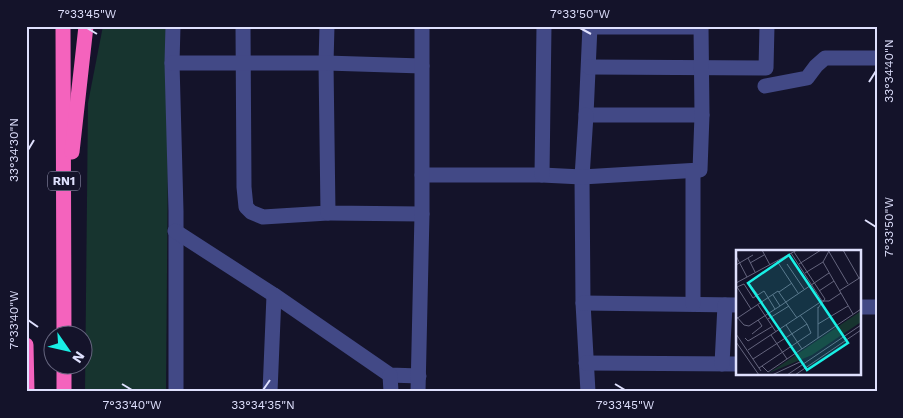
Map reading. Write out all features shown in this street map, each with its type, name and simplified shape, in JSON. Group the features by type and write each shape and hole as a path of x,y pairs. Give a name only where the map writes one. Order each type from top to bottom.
{"highway":[{"name":"RN1","path":"63,26 64,326"},
{"path":"64,223 72,170 73,139 86,26"},
{"path":"26,345 27,392"},
{"path":"64,376 64,392"}],"street":[{"path":"173,26 176,392"},
{"path":"243,26 244,187 246,207 251,212 263,217 328,213 422,214"},
{"path":"327,26 328,213"},
{"path":"418,392 422,214 422,26"},
{"path":"542,175 544,26"},
{"path":"589,66 766,68 767,26"},
{"path":"422,175 582,177 700,170 702,27 590,27 582,177 583,303 588,392"},
{"path":"765,86 807,78 825,58 877,58"},
{"path":"172,63 326,63 422,66"},
{"path":"586,115 702,115"},
{"path":"693,171 693,304"},
{"path":"175,231 274,295 390,375 418,376"},
{"path":"270,392 274,295"},
{"path":"583,303 731,305 729,364 586,364"},
{"path":"860,307 877,307"},
{"path":"390,375 391,392"}],"green space":[{"path":"103,26 169,26 166,392 85,392 85,376 92,376 92,326 86,326 88,103"}]}
